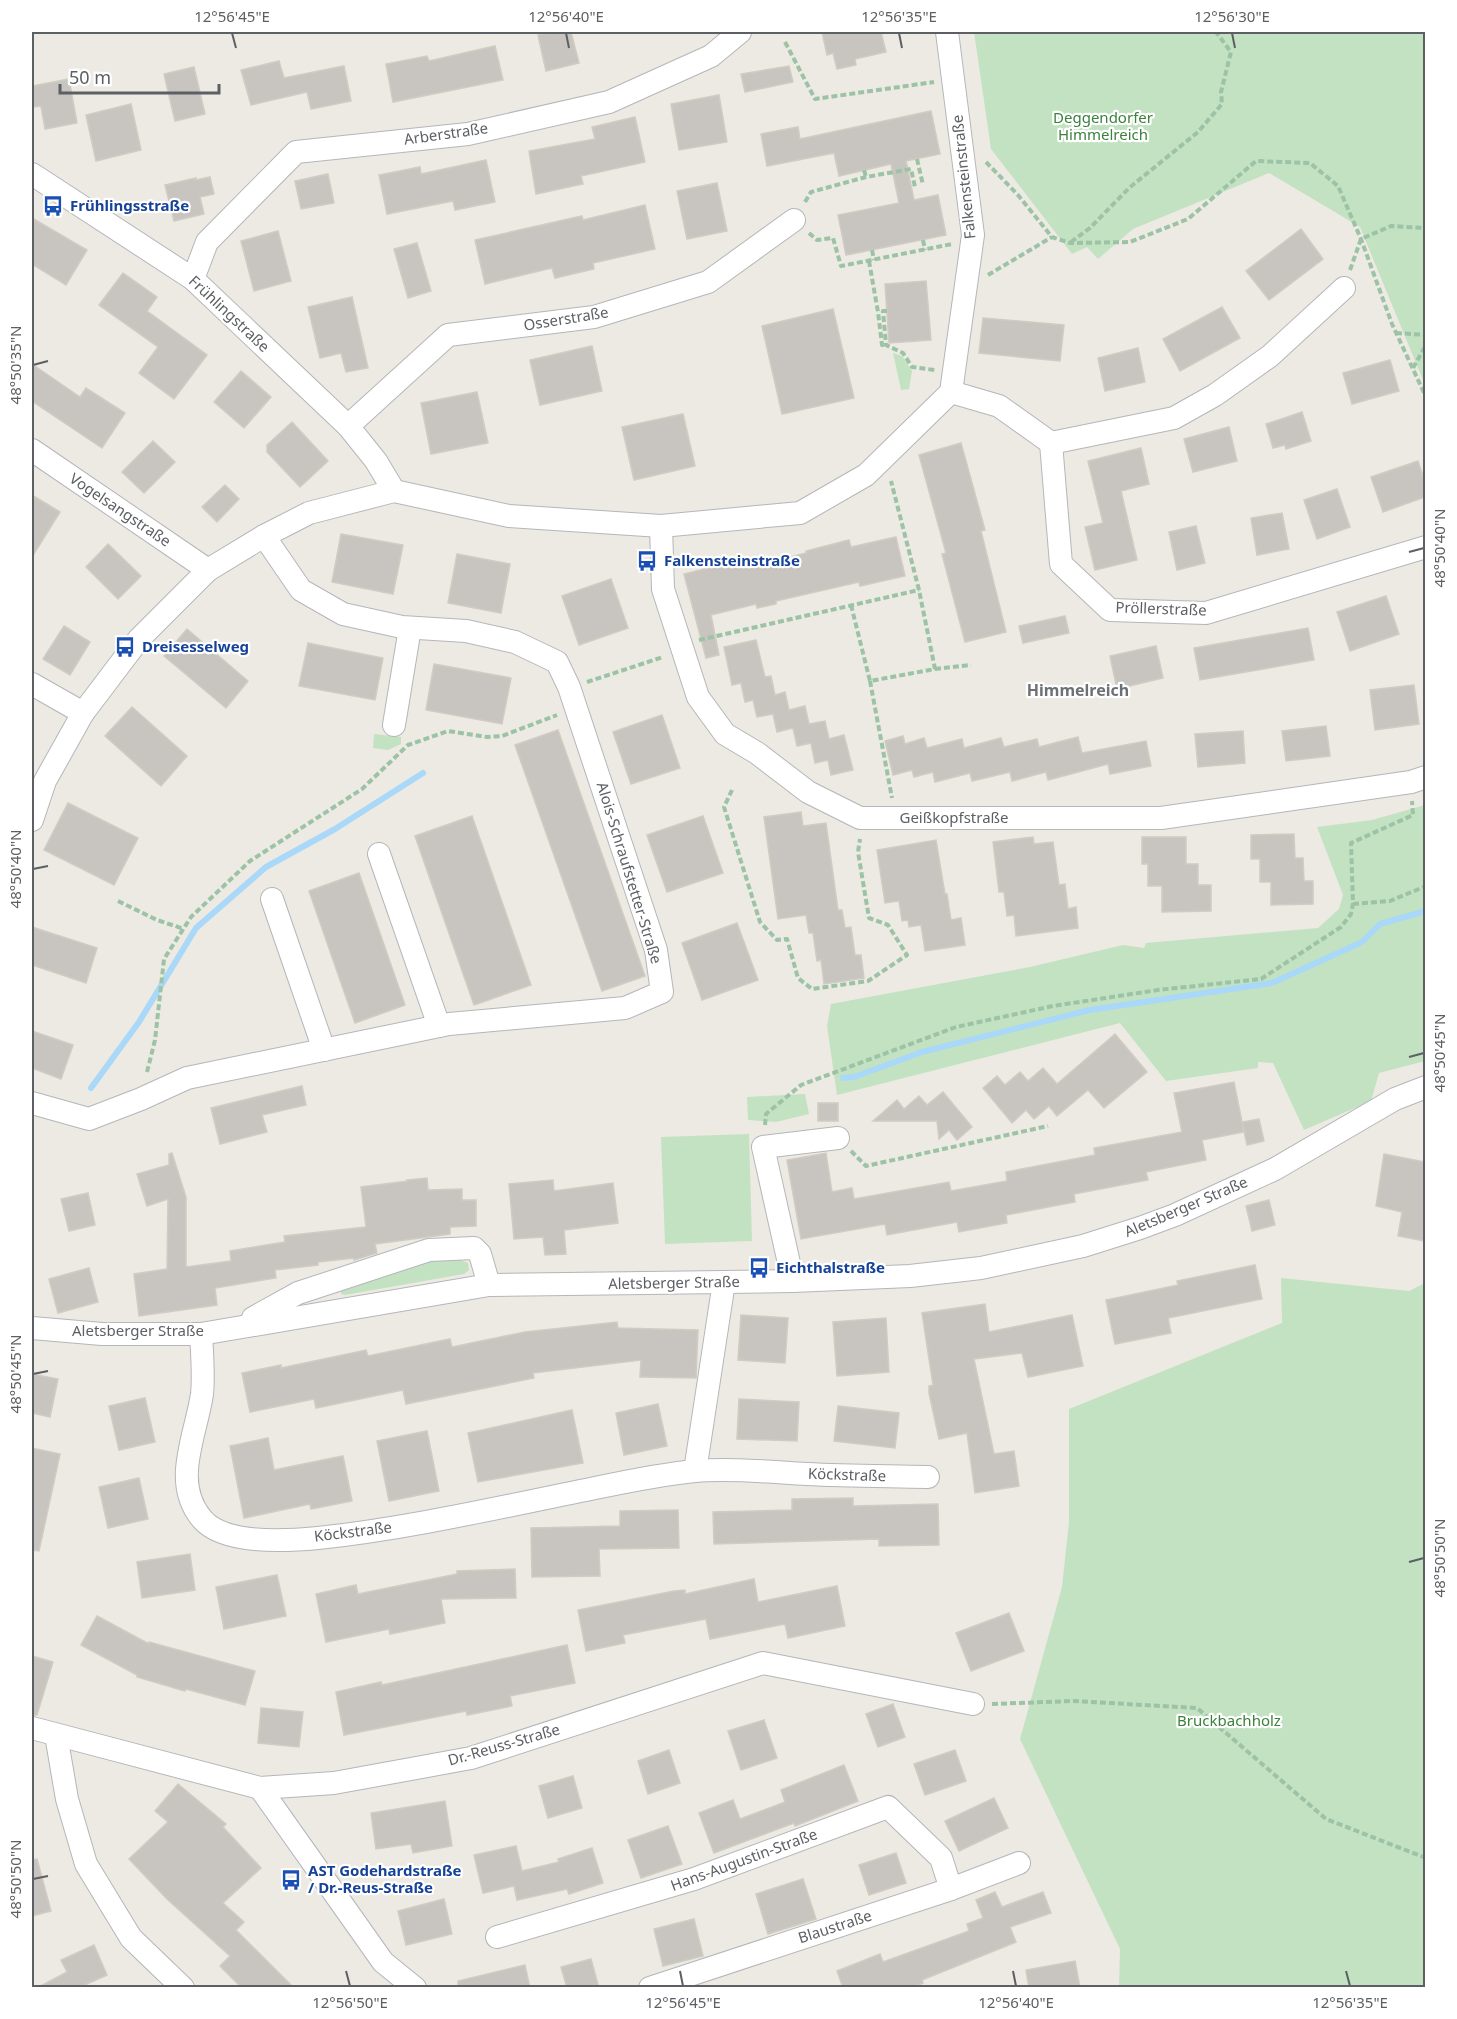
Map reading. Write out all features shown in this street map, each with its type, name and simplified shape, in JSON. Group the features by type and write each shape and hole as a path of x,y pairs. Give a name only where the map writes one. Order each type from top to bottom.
{"street":[{"name":"Arberstraße","path":"193,279 207,242 296,152 468,134 609,102 711,56 740,32"},
{"name":"Falkensteinstraße","path":"947,32 973,235 952,382"},
{"name":"Frühlingstraße","path":"32,174 193,279 348,426 376,461 394,491"},
{"name":"Osserstraße","path":"348,426 448,335 594,317 708,282 794,220"},
{"path":"32,820 45,781 83,713 139,639 208,570 264,536 309,513 394,491 509,516 661,526 800,513 866,475 952,382 999,406 1051,443 1174,418 1215,395 1270,356 1344,288"},
{"name":"Pröllerstraße","path":"1051,443 1060,564 1110,610 1206,613 1425,547"},
{"name":"Vogelsangstraße","path":"32,450 208,570"},
{"name":"Geißkopfstraße","path":"661,526 663,589 698,696 725,734 757,753 808,792 863,818 1161,818 1411,782 1425,777"},
{"name":"Alois-Schraufstetter-Straße","path":"32,1103 89,1119 187,1078 439,1026 625,1008 662,992 656,951 572,698 557,662 515,642 466,631 410,628 343,614 301,590 264,536"},
{"path":"394,725 410,628"},
{"path":"32,684 83,713"},
{"path":"379,854 439,1026"},
{"path":"272,899 324,1050"},
{"name":"Aletsberger Straße","path":"32,1328 102,1334 201,1334 489,1285 793,1281 910,1276 981,1268 1083,1246 1175,1215 1275,1169 1395,1099 1425,1087"},
{"path":"793,1281 763,1147 838,1138"},
{"path":"237,1327 298,1293 429,1250 474,1248 480,1254 489,1285"},
{"path":"695,1471 724,1282"},
{"name":"Köckstraße","path":"201,1334 202,1394 189,1450 188,1495 193,1508 204,1522 232,1536 281,1539 359,1533 619,1483 695,1471 928,1477"},
{"name":"Dr.-Reuss-Straße","path":"32,1728 260,1788 334,1783 471,1758 763,1663 973,1704"},
{"path":"56,1735 67,1799 86,1864 131,1938 183,1988"},
{"path":"260,1788 383,1962 415,1988"},
{"name":"Hans-Augustin-Straße","path":"497,1937 694,1879 888,1807 941,1857 951,1889"},
{"name":"Blaustraße","path":"650,1988 951,1889 1019,1863"}],"path":[{"path":"1070,243 1090,228 1129,188 1198,132 1222,104 1221,92 1232,52 1216,32"},
{"path":"784,42 815,99 953,79"},
{"path":"962,139 1012,189 1052,237 1070,243 1130,242 1188,219 1257,161 1310,163 1338,186 1396,333 1425,397"},
{"path":"917,159 922,185"},
{"path":"826,189 866,177 911,168 915,187"},
{"path":"864,170 866,177"},
{"path":"1344,288 1361,240 1391,226 1425,228"},
{"path":"817,240 833,237 841,266 950,245"},
{"path":"966,288 1052,237"},
{"path":"923,240 925,250"},
{"path":"872,250 871,260 882,345 903,353 912,367 952,382"},
{"path":"886,345 883,311 887,311"},
{"path":"1396,333 1425,334"},
{"path":"1412,368 1425,345"},
{"path":"885,457 919,590 936,669"},
{"path":"487,737 502,736 572,698 682,648 919,590"},
{"path":"851,605 870,681 896,818"},
{"path":"870,681 971,665"},
{"path":"732,790 724,807 760,922 777,940 786,939 798,978 812,989 868,981 907,955 888,925 869,918 858,852 863,818"},
{"path":"763,1147 766,1114 801,1085 956,1027 1065,1004 1158,990 1261,979 1341,927 1351,914 1353,904 1351,843 1413,815"},
{"path":"1353,904 1390,901 1425,886"},
{"path":"118,901 157,920 184,929"},
{"path":"866,1166 1048,1126"},
{"path":"973,1704 1072,1701 1197,1708 1326,1819 1425,1858"}],"green space":[{"name":"Deggendorfer Himmelreich","path":"974,32 1425,32 1425,385 1360,227 1269,173 1133,229 1098,259 1087,247 1072,254 991,149"},
{"path":"893,353 902,356 912,371 909,389 901,390"},
{"path":"374,734 401,737 401,744 388,750 373,748"},
{"path":"1425,805 1425,1061 1379,1073 1371,1101 1304,1130 1273,1063 1258,1062 1258,1068 1166,1081 1120,1023 837,1095 827,1026 831,1004 1030,967 1123,945 1144,948 1146,943 1318,928 1339,909 1343,895 1317,827 1372,820"},
{"path":"805,1094 809,1114 776,1122 748,1120 747,1097"},
{"path":"749,1134 752,1241 665,1244 661,1137"},
{"path":"453,1257 468,1263 469,1270 464,1274 341,1294 341,1289 422,1260"},
{"name":"Bruckbachholz","path":"1281,1278 1409,1291 1425,1283 1425,1987 1119,1987 1120,1949 1020,1739 1062,1587 1069,1522 1069,1409 1282,1323"}],"building":[{"path":"571,32 579,63 546,71 538,35"},
{"path":"822,32 881,32 886,52 855,59 856,65 837,69 833,53 827,55"},
{"path":"495,46 503,80 393,102 386,64 427,56 429,61"},
{"path":"279,61 284,78 344,66 351,101 311,109 307,92 251,105 241,70"},
{"path":"789,66 793,82 745,92 741,74"},
{"path":"194,67 205,114 175,121 164,74"},
{"path":"69,79 77,123 45,129 41,106 33,107 32,86"},
{"path":"719,95 727,142 679,150 671,104"},
{"path":"131,104 141,150 96,161 86,115"},
{"path":"931,111 940,154 906,161 914,200 938,195 946,235 846,255 838,215 899,203 891,164 839,176 834,153 767,166 761,134 798,127 800,139"},
{"path":"635,117 645,162 581,176 583,184 536,194 529,151 595,139 592,127"},
{"path":"486,160 495,202 455,210 453,201 387,214 379,175 420,167 421,174"},
{"path":"328,174 334,203 301,209 295,181"},
{"path":"210,177 214,194 200,197 204,214 174,221 165,185"},
{"path":"717,183 727,231 687,239 677,191"},
{"path":"645,205 655,249 593,263 594,269 555,278 552,268 485,284 475,240 582,216 583,220"},
{"path":"32,218 87,250 66,285 32,264"},
{"path":"1301,229 1323,259 1269,300 1246,271"},
{"path":"278,231 291,281 254,291 241,241"},
{"path":"417,243 431,291 408,298 394,249"},
{"path":"123,273 157,297 147,311 207,355 174,399 139,373 158,347 99,305"},
{"path":"926,281 931,340 889,343 885,284"},
{"path":"352,297 368,368 346,372 341,353 320,358 308,307"},
{"path":"1222,307 1240,338 1180,371 1163,339"},
{"path":"833,309 854,398 782,414 762,326"},
{"path":"983,318 1064,325 1060,361 979,353"},
{"path":"592,346 602,391 540,405 530,360"},
{"path":"1138,348 1145,382 1105,391 1098,358"},
{"path":"1390,360 1399,391 1352,404 1343,373"},
{"path":"32,364 80,397 86,388 125,413 102,448 32,401"},
{"path":"241,371 271,397 244,428 214,402"},
{"path":"477,392 488,443 431,454 421,403"},
{"path":"1302,412 1311,441 1286,449 1285,445 1273,448 1266,424"},
{"path":"683,414 695,466 634,480 622,427"},
{"path":"292,422 328,461 300,487 267,452 267,445"},
{"path":"1229,427 1237,461 1193,472 1184,439"},
{"path":"153,441 175,462 144,493 122,472"},
{"path":"961,443 985,530 981,531 1006,632 965,642 942,554 946,553 919,455"},
{"path":"1141,448 1149,484 1121,491 1137,560 1095,570 1085,527 1103,523 1088,461"},
{"path":"1418,461 1425,482 1425,497 1383,512 1371,477"},
{"path":"225,485 239,499 217,522 202,507"},
{"path":"1337,489 1350,527 1317,539 1304,500"},
{"path":"32,495 60,512 32,557"},
{"path":"1282,513 1289,549 1257,555 1251,518"},
{"path":"1196,526 1205,563 1177,570 1169,532"},
{"path":"341,534 403,545 393,594 332,582"},
{"path":"896,537 905,576 860,586 859,582 776,601 776,604 757,608 756,604 711,615 719,655 706,658 684,574 745,559 747,568 849,540 851,547"},
{"path":"108,544 141,576 118,599 86,567"},
{"path":"457,554 510,564 501,613 448,603"},
{"path":"611,579 628,628 579,645 562,596"},
{"path":"1386,596 1399,634 1350,651 1337,612"},
{"path":"1065,616 1069,633 1023,643 1019,626"},
{"path":"64,626 90,642 70,675 43,659"},
{"path":"1308,628 1314,660 1200,680 1194,648"},
{"path":"187,629 248,681 226,708 164,656"},
{"path":"756,640 765,677 771,676 775,695 785,692 789,710 805,706 809,724 825,721 829,739 844,735 853,770 831,775 828,760 815,763 811,743 797,746 793,728 777,732 773,714 757,717 753,700 745,702 741,683 732,685 724,647"},
{"path":"308,643 383,658 375,700 299,686"},
{"path":"1156,646 1163,678 1117,689 1110,656"},
{"path":"434,664 511,678 502,724 426,710"},
{"path":"1414,685 1419,724 1375,730 1370,690"},
{"path":"132,707 187,756 161,786 105,736"},
{"path":"662,715 680,768 631,784 613,732"},
{"path":"1326,726 1330,756 1286,761 1282,731"},
{"path":"558,730 645,976 602,991 515,745"},
{"path":"1243,731 1245,763 1198,767 1195,734"},
{"path":"903,736 905,744 924,738 927,748 962,739 964,748 1001,738 1004,747 1037,739 1039,747 1078,737 1082,753 1146,741 1151,766 1110,774 1108,764 1048,780 1046,772 1012,781 1010,772 972,781 970,773 935,782 933,772 914,777 912,770 893,775 885,741"},
{"path":"68,803 138,838 114,885 44,850"},
{"path":"801,812 803,826 826,823 838,910 842,910 845,928 851,927 855,955 861,955 864,978 824,984 821,960 817,961 813,933 809,933 806,915 778,919 764,817"},
{"path":"472,816 531,985 474,1005 415,836"},
{"path":"703,816 723,873 667,892 647,835"},
{"path":"1294,834 1295,858 1303,858 1304,881 1313,881 1313,904 1271,905 1271,882 1260,882 1260,859 1251,859 1251,835"},
{"path":"1033,837 1034,844 1053,842 1059,885 1065,884 1068,909 1076,907 1078,928 1016,936 1014,915 1007,916 1004,892 999,892 993,842"},
{"path":"1142,837 1186,837 1186,864 1198,864 1198,885 1211,885 1211,911 1162,912 1162,886 1148,886 1148,864 1142,864"},
{"path":"936,840 951,920 961,918 965,945 925,951 921,925 909,927 908,920 902,921 899,901 885,903 877,850"},
{"path":"359,873 405,1005 355,1023 309,891"},
{"path":"737,923 758,980 702,1000 682,943"},
{"path":"32,927 97,948 86,983 32,965"},
{"path":"32,1031 73,1045 61,1079 32,1068"},
{"path":"1115,1034 1147,1072 1104,1108 1088,1090 1057,1116 1049,1106 1034,1119 1026,1110 1012,1123 983,1088 997,1076 1005,1085 1020,1072 1028,1081 1043,1068 1057,1084"},
{"path":"1234,1082 1244,1132 1202,1140 1206,1160 1146,1172 1148,1180 1074,1194 1075,1202 1006,1215 1007,1223 959,1232 957,1222 887,1235 885,1224 801,1239 787,1160 826,1153 832,1192 852,1188 854,1199 949,1182 951,1191 1007,1181 1006,1172 1095,1155 1094,1148 1182,1132 1174,1093"},
{"path":"302,1086 306,1105 262,1115 267,1132 220,1144 211,1108"},
{"path":"943,1092 972,1127 957,1140 949,1130 939,1139 937,1121 873,1121 897,1100 904,1109 919,1096 927,1105"},
{"path":"818,1103 838,1103 838,1121 818,1121"},
{"path":"1259,1119 1264,1141 1247,1145 1242,1122"},
{"path":"172,1153 186,1197 186,1267 231,1261 230,1251 285,1242 284,1236 366,1227 361,1187 407,1180 427,1178 428,1190 462,1189 462,1200 476,1200 476,1226 450,1227 450,1234 375,1244 377,1253 354,1260 354,1258 318,1262 318,1265 275,1270 276,1278 215,1288 217,1305 139,1316 134,1274 167,1269 168,1199 147,1206 137,1174 169,1165 169,1154"},
{"path":"1384,1154 1425,1162 1425,1241 1398,1236 1402,1212 1376,1206"},
{"path":"553,1180 554,1191 613,1183 618,1223 564,1230 566,1254 545,1255 543,1237 514,1239 509,1184"},
{"path":"88,1193 95,1225 69,1231 61,1199"},
{"path":"1269,1200 1275,1225 1252,1231 1246,1206"},
{"path":"1255,1265 1262,1299 1168,1318 1171,1333 1115,1344 1106,1300 1178,1285 1177,1281"},
{"path":"89,1268 98,1302 58,1313 49,1279"},
{"path":"985,1304 989,1332 1072,1315 1083,1366 1028,1377 1022,1353 974,1359 994,1454 1014,1451 1019,1486 975,1493 967,1433 939,1439 929,1393 929,1386 933,1385 922,1313"},
{"path":"741,1315 788,1318 785,1363 738,1360"},
{"path":"886,1318 889,1372 837,1376 833,1322"},
{"path":"617,1322 618,1328 698,1330 696,1378 640,1377 641,1360 533,1373 534,1378 406,1404 403,1390 316,1408 314,1399 250,1412 242,1373 281,1365 281,1368 366,1350 368,1356 450,1339 452,1347 525,1332"},
{"path":"32,1374 58,1379 50,1417 32,1413"},
{"path":"145,1398 155,1442 119,1450 109,1406"},
{"path":"739,1399 799,1402 797,1441 737,1439"},
{"path":"658,1404 667,1446 624,1455 616,1413"},
{"path":"838,1406 899,1413 895,1448 834,1441"},
{"path":"572,1410 583,1463 478,1482 468,1433"},
{"path":"427,1431 439,1491 389,1501 377,1441"},
{"path":"268,1438 274,1470 343,1456 352,1501 311,1509 310,1504 244,1518 230,1446"},
{"path":"32,1448 60,1454 39,1551 32,1550"},
{"path":"139,1478 148,1519 108,1528 99,1487"},
{"path":"853,1498 853,1506 938,1504 939,1545 879,1546 879,1539 714,1544 713,1512 792,1510 792,1499"},
{"path":"678,1510 679,1548 599,1549 600,1576 532,1577 531,1528 620,1526 620,1511"},
{"path":"190,1554 195,1590 142,1598 137,1562"},
{"path":"515,1569 516,1598 441,1599 445,1623 390,1634 389,1629 326,1642 316,1594 356,1585 358,1594 457,1574 457,1571"},
{"path":"277,1575 286,1616 224,1629 216,1587"},
{"path":"754,1579 758,1602 837,1586 845,1626 788,1638 785,1624 710,1639 706,1619 623,1635 625,1643 586,1651 578,1610 674,1591 685,1590 685,1594"},
{"path":"1009,1613 1024,1651 971,1671 956,1633"},
{"path":"97,1616 149,1644 149,1642 255,1671 245,1705 137,1677 81,1645"},
{"path":"567,1645 575,1683 510,1696 512,1706 467,1715 466,1711 344,1735 336,1692 381,1682 382,1685"},
{"path":"32,1656 53,1662 37,1715 32,1715"},
{"path":"893,1704 905,1737 878,1747 866,1714"},
{"path":"261,1708 303,1712 299,1747 258,1743"},
{"path":"764,1720 777,1758 741,1770 728,1731"},
{"path":"669,1750 680,1783 648,1794 638,1761"},
{"path":"955,1750 966,1781 925,1795 914,1764"},
{"path":"844,1765 858,1801 795,1826 794,1823 714,1853 699,1813 733,1800 740,1819 785,1802 781,1790"},
{"path":"573,1776 582,1808 548,1818 539,1786"},
{"path":"178,1784 226,1824 223,1827 261,1868 223,1903 244,1922 236,1930 294,1988 242,1988 220,1966 230,1956 167,1899 129,1859 168,1822 155,1811"},
{"path":"994,1798 1008,1828 959,1851 945,1821"},
{"path":"445,1801 452,1846 413,1853 411,1844 376,1849 371,1813"},
{"path":"668,1826 682,1864 641,1878 628,1840"},
{"path":"516,1846 522,1871 559,1862 558,1859 592,1848 603,1883 569,1894 567,1889 517,1900 514,1886 483,1893 474,1855"},
{"path":"896,1853 906,1883 869,1895 859,1865"},
{"path":"37,1859 51,1911 32,1916 32,1860"},
{"path":"803,1879 816,1919 768,1934 756,1894"},
{"path":"995,1892 1002,1907 1043,1892 1051,1913 1010,1927 1016,1942 922,1980 923,1983 912,1988 843,1988 837,1971 880,1954 883,1962 969,1931 967,1924 983,1918 976,1900"},
{"path":"444,1899 452,1934 406,1945 398,1911"},
{"path":"694,1919 703,1956 663,1966 654,1929"},
{"path":"94,1945 107,1975 78,1988 37,1988 67,1972 61,1960"},
{"path":"591,1959 599,1988 567,1988 561,1967"},
{"path":"1075,1961 1080,1988 1029,1988 1026,1970"},
{"path":"525,1965 530,1988 458,1988 458,1981"}],"waterway":[{"path":"91,1088 139,1022 196,928 266,867 335,829 423,773"},
{"path":"843,1078 854,1077 922,1052 1090,1010 1272,983 1362,942 1380,924 1426,911"}],"place":[{"name":"Frühlingsstraße","path":"53,206"},
{"name":"Falkensteinstraße","path":"647,561"},
{"name":"Dreisesselweg","path":"125,647"},
{"name":"Eichthalstraße","path":"759,1268"},
{"name":"AST Godehardstraße / Dr.-Reus-Straße","path":"291,1880"}],"district":[{"name":"Himmelreich","path":"1078,690"}]}
